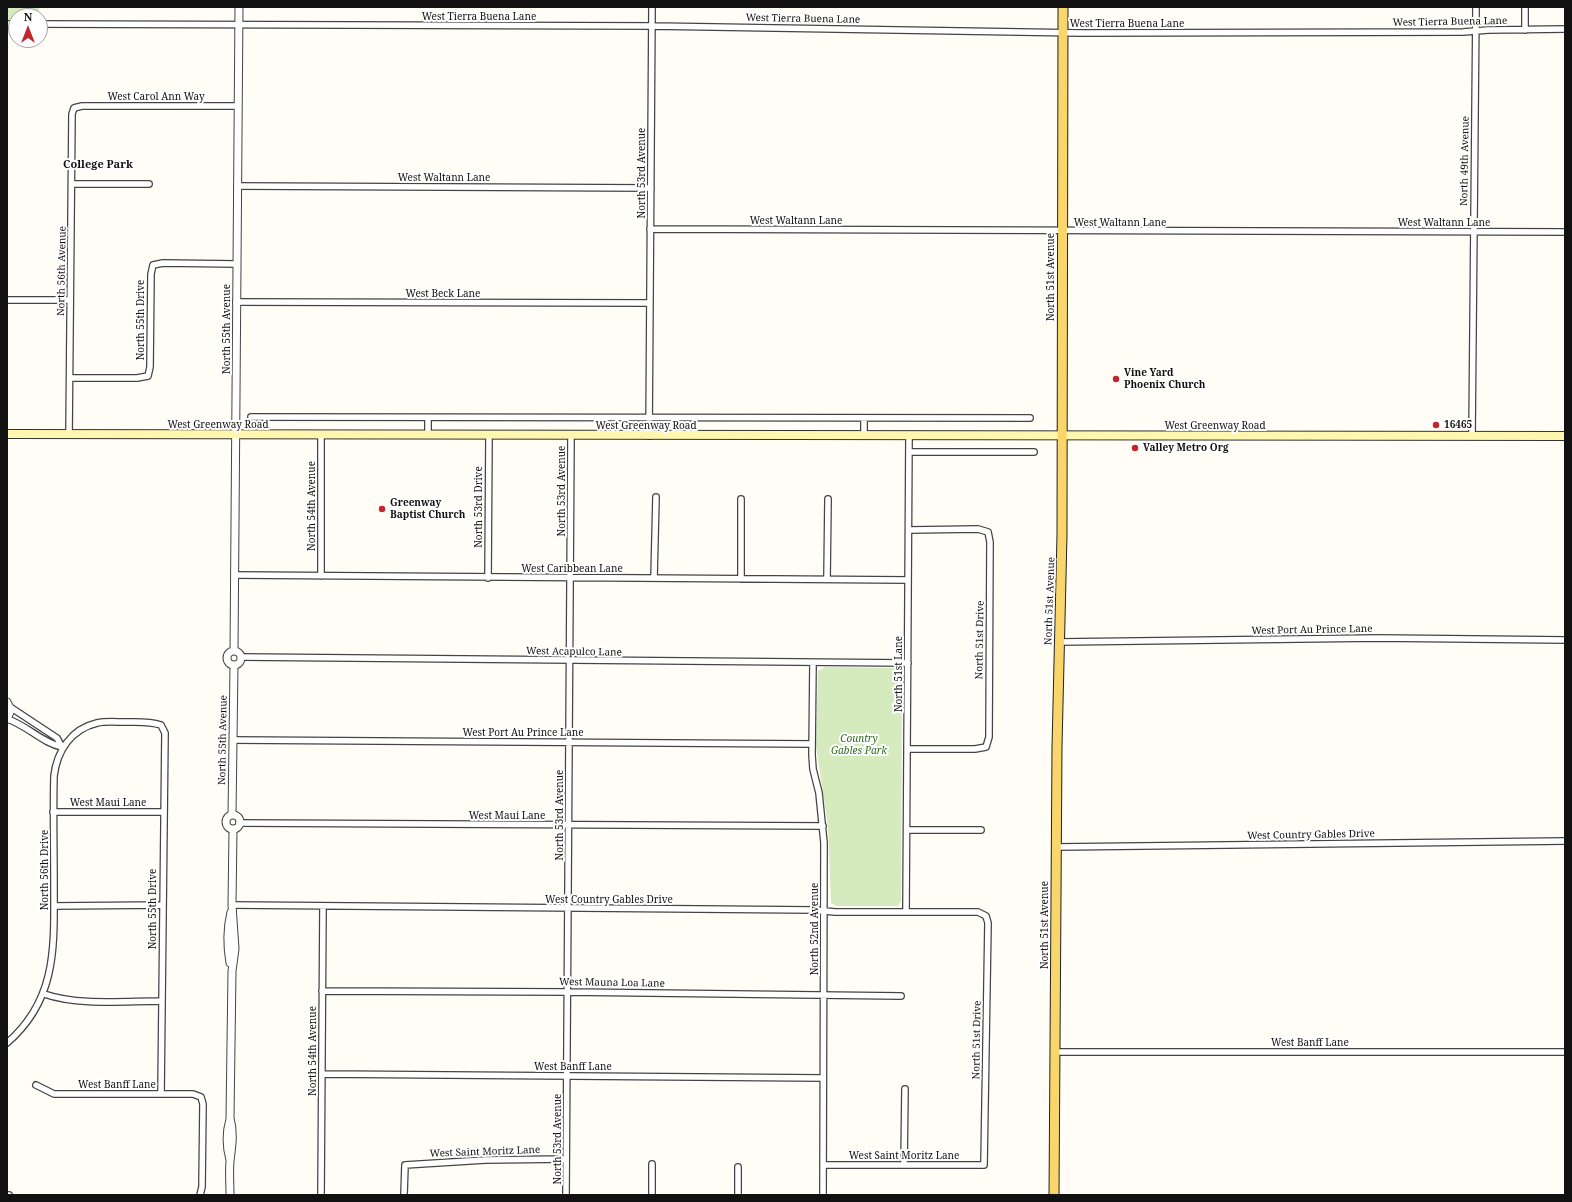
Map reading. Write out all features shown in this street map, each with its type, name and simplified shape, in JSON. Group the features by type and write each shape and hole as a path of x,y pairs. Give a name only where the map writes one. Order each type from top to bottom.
{"main road":[{"name":"North 51st Avenue","path":"1054,1195 1059,642 1063,436 1063,7"},
{"name":"West Greenway Road","path":"7,434 1565,436"}],"street":[{"name":"North 55th Avenue","path":"230,1195 230,1160 233,1150 233,1127 230,1118 232,971 228,937 232,906 233,829 228,827 226,823 227,818 232,815 234,665 227,659 229,654 234,651 239,7"},
{"name":"North 53rd Avenue","path":"649,436 652,7"},
{"name":"North 49th Avenue","path":"1472,436 1476,7"},
{"path":"1525,7 1525,30"},
{"name":"West Tierra Buena Lane","path":"48,24 652,26 1062,32 1392,33 1565,29"},
{"name":"West Carol Ann Way","path":"74,108 82,106 238,106"},
{"name":"North 56th Avenue","path":"69,434 72,114 74,108"},
{"path":"72,184 149,184"},
{"name":"West Waltann Lane","path":"237,186 651,188"},
{"name":"West Waltann Lane","path":"650,229 1565,232"},
{"name":"North 55th Drive","path":"70,378 137,378 148,376 150,367 150,274 153,266 163,263 237,264"},
{"path":"7,300 70,300"},
{"name":"West Beck Lane","path":"236,302 650,303"},
{"name":"West Greenway Road","path":"252,417 1030,418"},
{"path":"428,418 428,435"},
{"path":"864,418 864,436"},
{"name":"North 54th Avenue","path":"321,435 321,576"},
{"name":"North 53rd Drive","path":"488,578 489,435"},
{"name":"North 53rd Avenue","path":"566,1195 571,435"},
{"name":"North 51st Lane","path":"906,912 909,436"},
{"path":"909,452 1034,452"},
{"path":"654,578 656,497"},
{"path":"741,499 741,579"},
{"path":"827,579 828,499"},
{"name":"North 51st Drive","path":"907,749 975,749 986,747 989,737 990,542 988,532 978,529 908,530"},
{"name":"West Caribbean Lane","path":"235,575 908,580"},
{"name":"West Port Au Prince Lane","path":"1059,642 1370,638 1565,640"},
{"path":"234,651 239,653 241,657 239,663 234,665"},
{"name":"West Acapulco Lane","path":"241,657 908,663"},
{"name":"North 52nd Avenue","path":"813,663 813,769 819,793 823,826 825,911 823,1195"},
{"path":"9,705 10,714 7,719 35,734 53,746 62,747"},
{"path":"9,705 57,738 62,747"},
{"name":"North 55th Drive","path":"62,747 69,739 84,728 98,722 152,722 161,725 165,733 162,905 162,1094"},
{"path":"35,734 39,727"},
{"name":"West Port Au Prince Lane","path":"233,740 812,744"},
{"name":"North 56th Drive","path":"44,994 53,958 53,812 55,762 62,747"},
{"name":"West Maui Lane","path":"53,812 163,812"},
{"path":"232,815 238,817 239,822 238,827 233,829"},
{"name":"West Maui Lane","path":"239,822 823,826"},
{"path":"907,830 981,830"},
{"name":"West Country Gables Drive","path":"1057,846 1565,841"},
{"path":"54,906 162,905"},
{"name":"West Country Gables Drive","path":"232,906 978,912 986,916"},
{"name":"North 54th Avenue","path":"321,1195 323,906"},
{"name":"North 51st Drive","path":"984,1165 988,923 986,916"},
{"name":"West Mauna Loa Lane","path":"322,991 901,996"},
{"path":"7,1043 19,1032 34,1013 44,994 57,998 73,1000 162,1001"},
{"name":"West Banff Lane","path":"1055,1052 1565,1052"},
{"name":"West Banff Lane","path":"322,1074 823,1078"},
{"name":"West Banff Lane","path":"36,1085 54,1094 193,1094 201,1097 203,1104 202,1187 200,1195"},
{"path":"904,1165 906,1089"},
{"name":"West Saint Moritz Lane","path":"404,1195 405,1165 485,1160 566,1159"},
{"path":"652,1164 652,1195"},
{"name":"West Saint Moritz Lane","path":"823,1165 984,1165"},
{"path":"738,1167 738,1195"}],"green space":[{"path":"7,7 39,7 8,8 7,24"},
{"name":"Country Gables Park","path":"825,667 898,668 902,672 901,901 898,906 836,906 831,903 828,826 816,747 818,671"}],"place":[{"name":"Vine Yard Phoenix Church","path":"1116,379"},
{"name":"16465","path":"1436,425"},
{"name":"Valley Metro Org","path":"1135,448"},
{"name":"Greenway Baptist Church","path":"382,509"}],"district":[{"name":"College Park","path":"98,165"}]}
